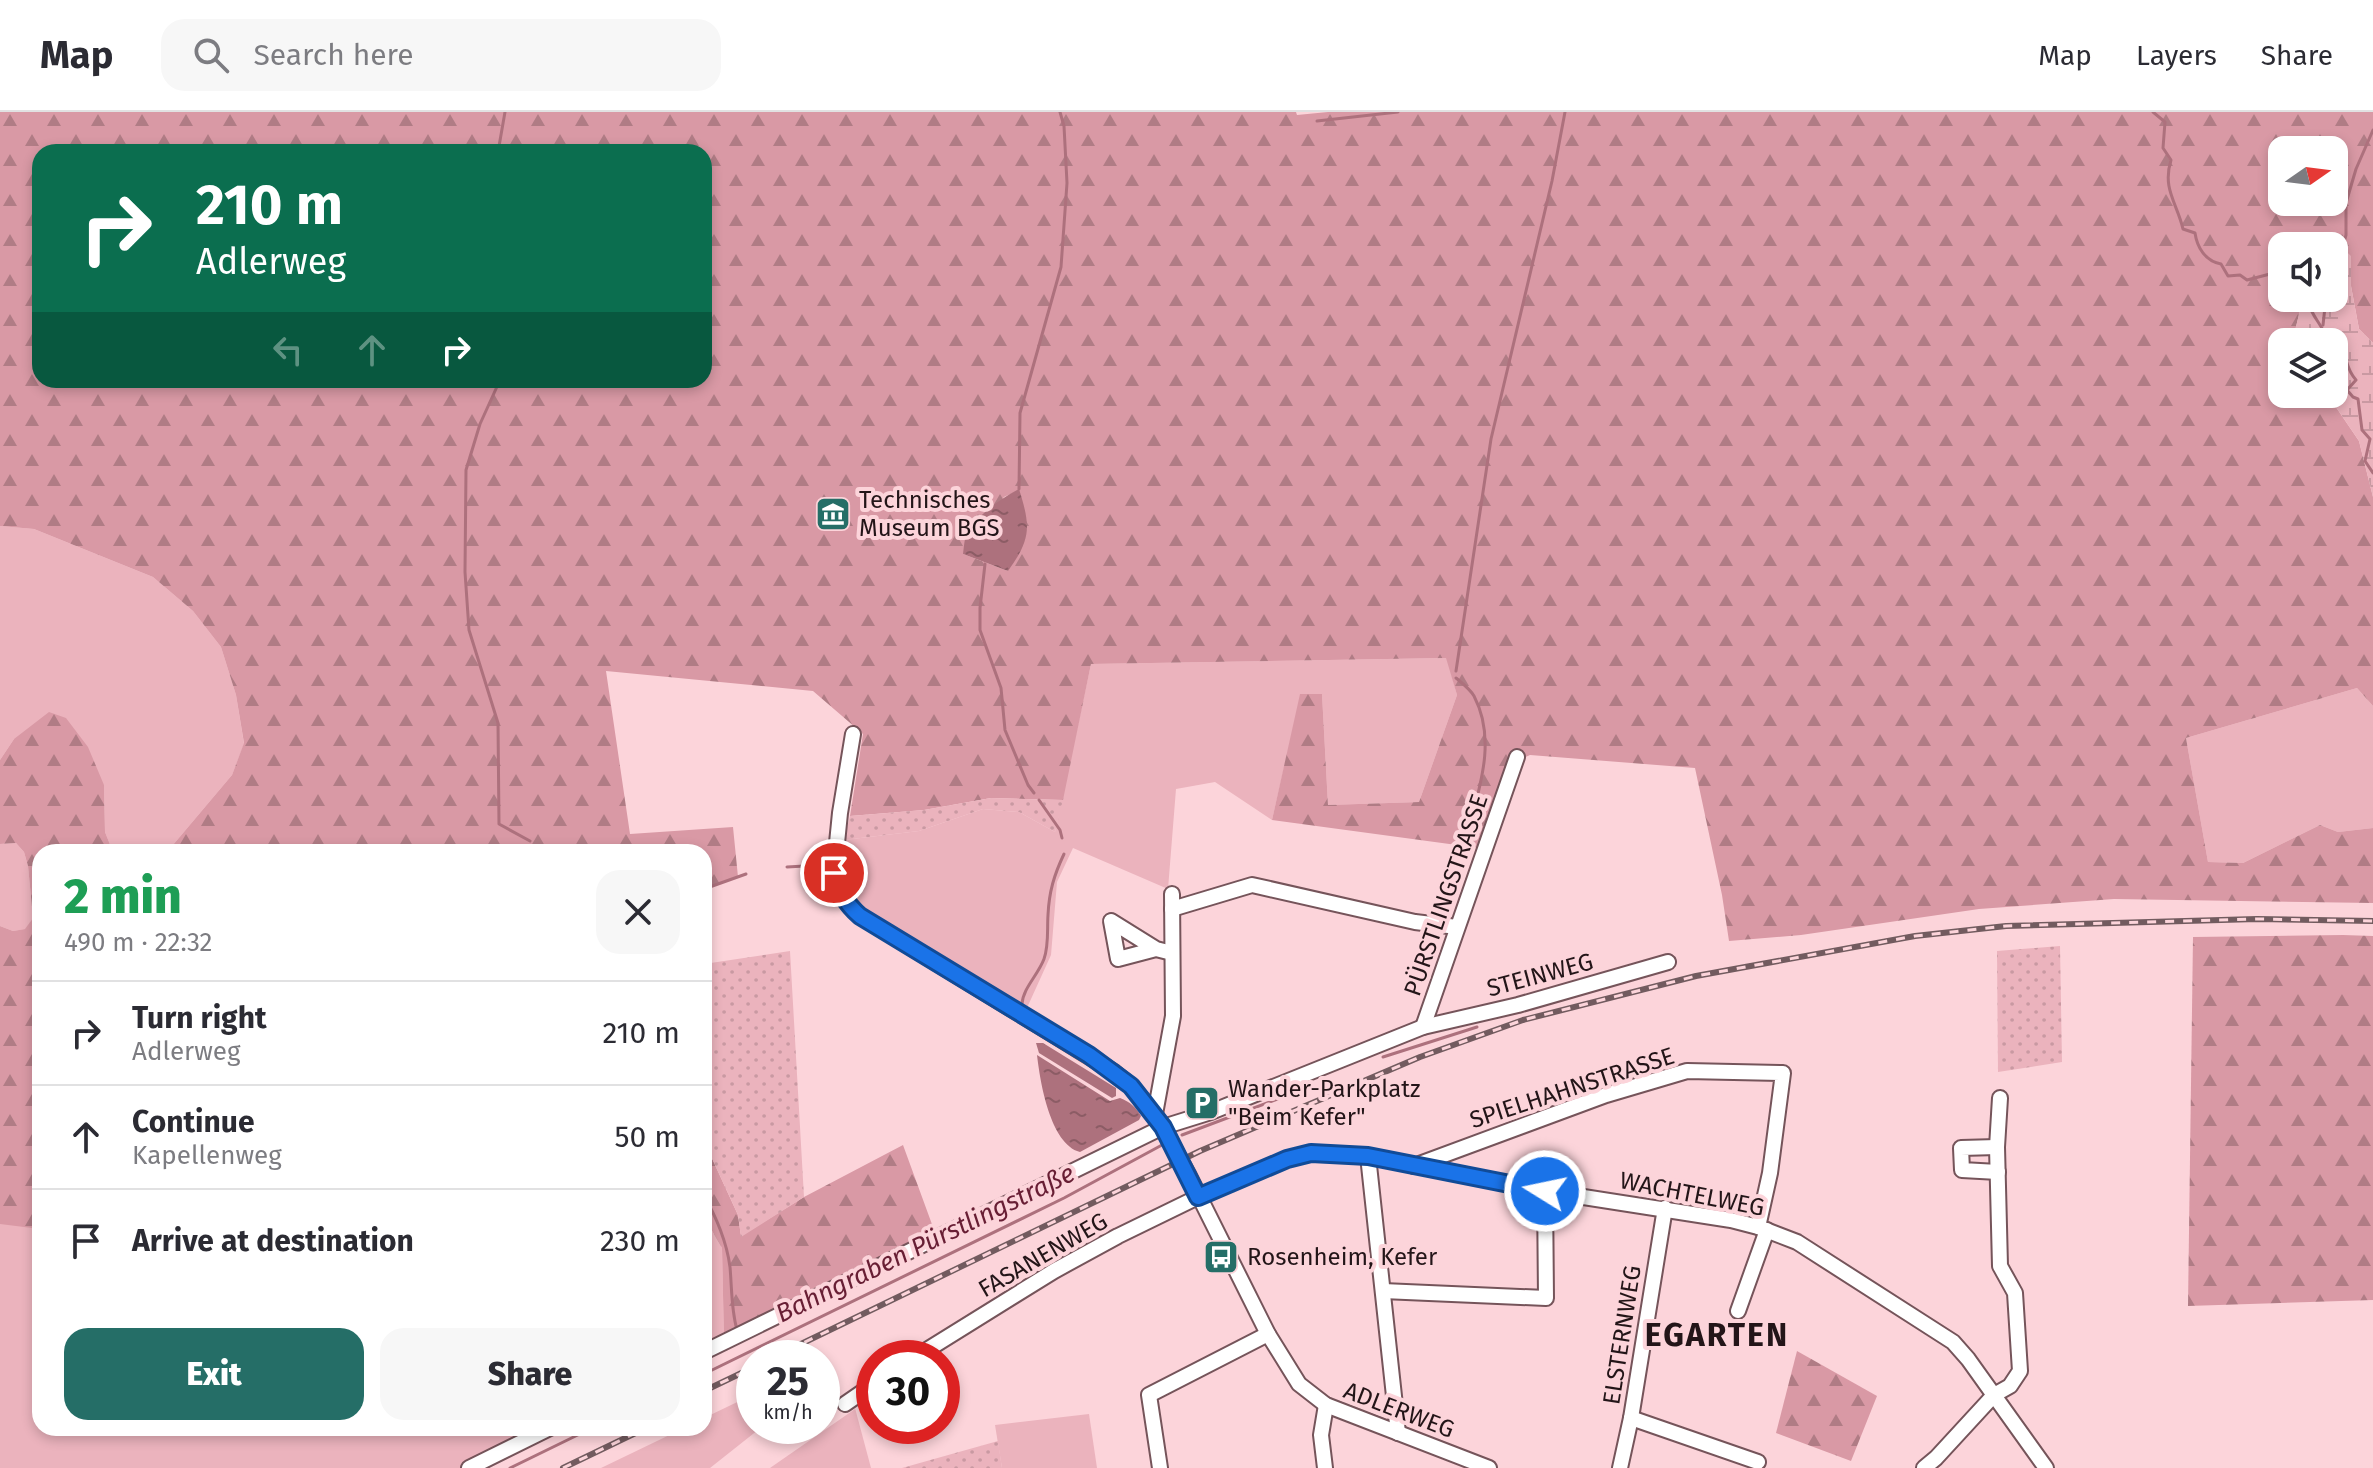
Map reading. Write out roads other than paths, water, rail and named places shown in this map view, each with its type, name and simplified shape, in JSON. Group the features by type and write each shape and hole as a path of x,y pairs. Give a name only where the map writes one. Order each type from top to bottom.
{"street":[{"name":"ADLERWEG","path":"853,734 834,873 845,900 860,916 1102,1063 1131,1086 1159,1120 1268,1334 1299,1384 1326,1405 1489,1468"},
{"name":"PÜRSTLINGSTRASSE","path":"712,1348 1159,1120 1211,1112 1423,1027 1517,757"},
{"path":"1159,1120 1173,1016 1172,901 1252,885 1415,922 1457,927"},
{"path":"1156,949 1172,953"},
{"name":"STEINWEG","path":"1423,1027 1518,1005 1668,962"},
{"name":"SPIELHAHNSTRASSE","path":"1414,1167 1606,1095 1687,1071 1783,1073 1763,1229"},
{"path":"1924,1468 1994,1395 2010,1386 2020,1371 2015,1293 2000,1266 1997,1147 2000,1098"},
{"path":"1997,1147 1961,1148 1962,1170 1998,1172"},
{"name":"WACHTELWEG","path":"1198,1197 1287,1159 1311,1153 1368,1156 1545,1191 1665,1208 1763,1229 1797,1242 1953,1342 2046,1468"},
{"path":"1368,1156 1398,1433"},
{"path":"1383,1291 1546,1298 1545,1191"},
{"name":"FASANENWEG","path":"943,1340 1054,1271 1198,1197"},
{"name":"ELSTERNWEG","path":"1620,1468 1665,1208"},
{"path":"1738,1311 1763,1229"},
{"path":"1160,1468 1149,1395 1268,1334"},
{"path":"845,1404 856,1396"},
{"path":"1325,1468 1321,1435 1326,1405"},
{"path":"1631,1418 1758,1462"},
{"path":"469,1468 534,1436"}],"water":[{"path":"1019,489 1026,513 1027,532 1021,550 1008,571 963,554 966,536 977,520"},
{"path":"1036,1043 1043,1043 1116,1088 1116,1096 1112,1098 1039,1053"},
{"path":"1037,1055 1110,1101 1120,1098 1130,1103 1141,1116 1139,1120 1080,1152 1070,1147 1061,1137 1048,1110"}],"waterway":[{"path":"499,144 505,112"},
{"path":"1019,489 1020,413 1061,267 1067,183 1064,126 1060,112"},
{"path":"1317,121 1398,112"},
{"path":"1456,671 1491,439 1552,181 1565,112"},
{"path":"2153,112 2165,122 2163,148 2171,160 2169,188 2183,229 2195,233 2203,253 2221,264 2228,276 2240,275 2247,280 2268,275"},
{"path":"2346,232 2346,203 2356,169 2373,130"},
{"path":"2312,312 2327,339 2340,347 2356,380 2347,390 2358,399 2362,430 2370,439 2365,461 2373,473"},
{"path":"2323,325 2324,312"},
{"path":"496,388 480,424 466,470 465,572 469,630 498,723 499,824 530,841"},
{"path":"985,564 980,630 1001,688 1005,730 1034,793"},
{"path":"1456,678 1474,696 1484,727 1484,758 1471,821"},
{"path":"1039,800 1060,830 1062,838"},
{"path":"1022,1004 1025,992 1046,954 1051,891 1064,854"},
{"path":"787,867 822,865"},
{"path":"712,886 746,874"},
{"path":"1383,1057 1477,1027"},
{"name":"Bahngraben Pürstlingstraße","path":"1182,1135 1288,1095"},
{"name":"Bahngraben Pürstlingstraße","path":"712,1370 1064,1198 1162,1145"},
{"path":"712,1211 730,1267 737,1330"},
{"name":"Bahngraben Pürstlingstraße","path":"510,1468 576,1436"}],"railway":[{"path":"809,1340 1200,1151 1420,1057 1523,1020 1696,976 1915,936 2006,926 2257,919 2373,921"},
{"path":"712,1387 736,1376"},
{"path":"563,1468 629,1436"}],"place":[{"name":"Technisches Museum BGS","path":"833,514"},
{"name":"Wander-Parkplatz \"Beim Kefer\"","path":"1202,1103"},
{"name":"Rosenheim, Kefer","path":"1221,1257"}],"district":[{"name":"EGARTEN","path":"1717,1335"}]}
